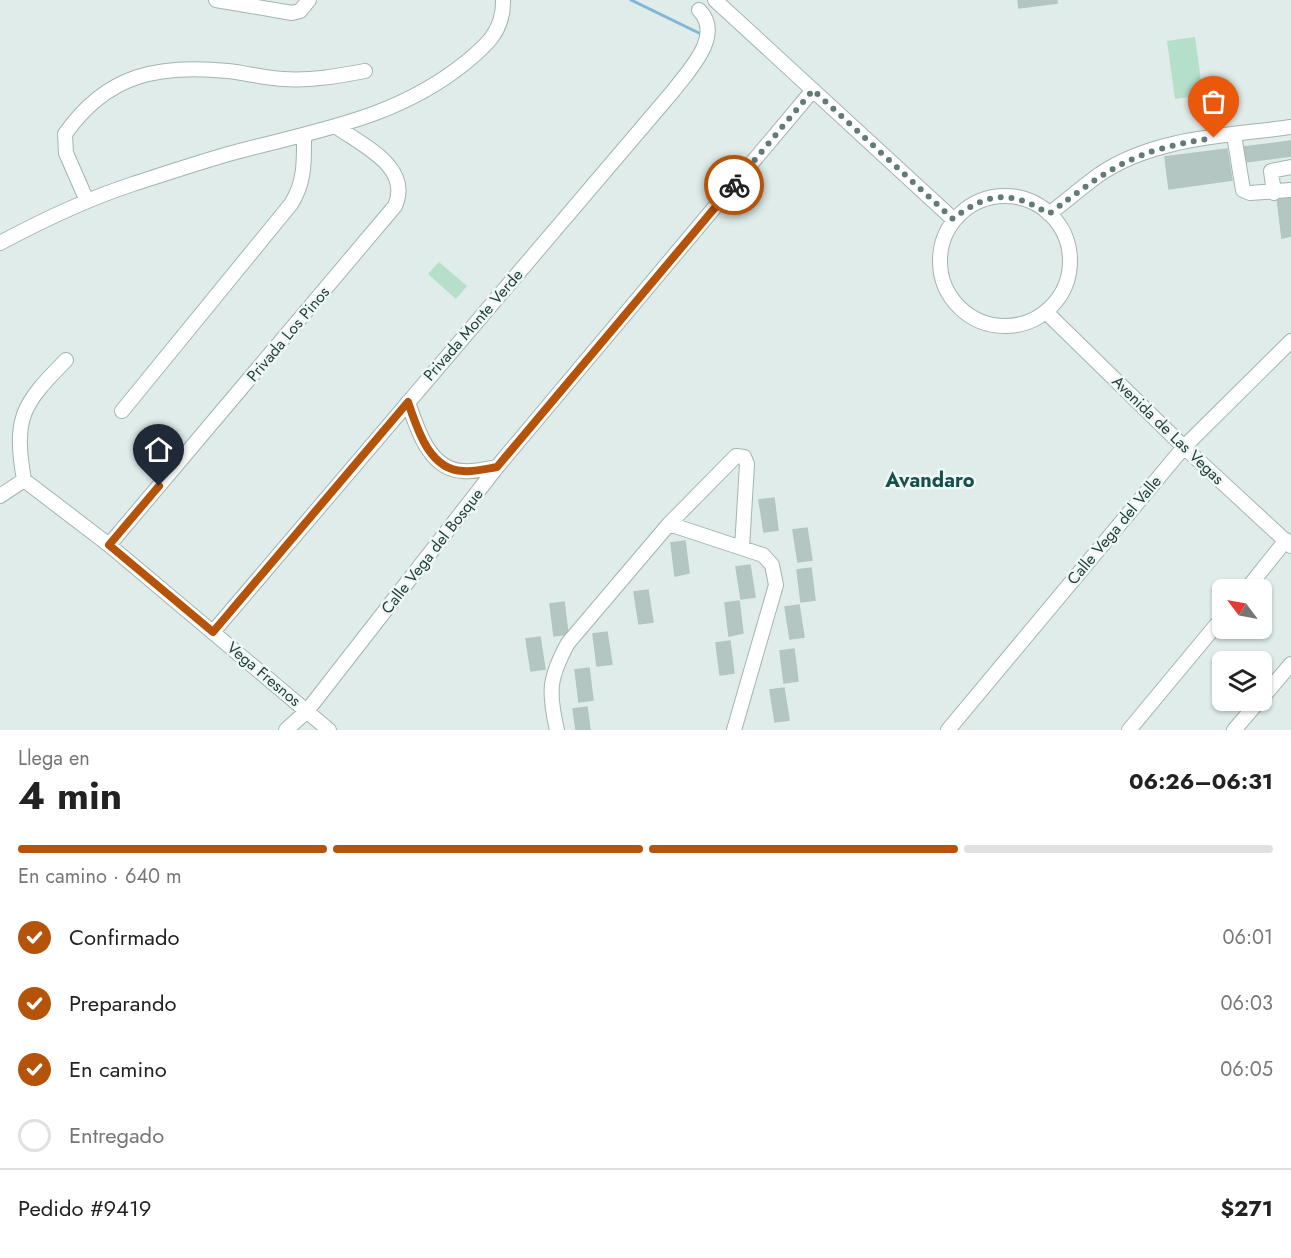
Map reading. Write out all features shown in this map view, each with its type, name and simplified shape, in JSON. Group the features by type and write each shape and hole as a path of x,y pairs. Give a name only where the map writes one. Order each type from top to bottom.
{"street":[{"path":"216,0 292,13 300,11 309,0"},
{"path":"0,243 87,201 226,155 304,137 405,102 446,78 488,43 502,22 503,0"},
{"path":"715,0 953,219"},
{"name":"Privada Monte Verde","path":"213,632 651,119 692,67 705,46 708,35 708,24 699,10"},
{"path":"87,201 66,153 65,134 95,102 130,77 164,71 207,70 310,79 365,71"},
{"name":"Calle Vega del Bosque","path":"286,730 307,711 497,467 813,90"},
{"name":"Privada Los Pinos","path":"109,545 395,206 399,186 393,169 337,126"},
{"path":"1049,214 1101,174 1128,159 1175,143 1291,127"},
{"path":"1234,135 1244,190 1250,193 1291,190"},
{"path":"122,411 291,204 301,187 304,172 304,137"},
{"path":"1274,193 1271,171 1291,167"},
{"path":"1002,196 1029,202 1049,214 1064,233 1070,250 1071,268 1068,285 1059,301 1047,313 1028,322 1008,326 987,322 967,312 952,297 942,278 939,257 943,237 953,219 974,202 1002,196"},
{"name":"Avenida de Las Vegas","path":"1047,313 1184,447 1289,543"},
{"name":"Calle Vega del Valle","path":"948,730 1184,447 1291,341"},
{"path":"0,496 24,480 19,428 22,415 34,393 66,360"},
{"path":"408,402 428,450 438,461 450,469 463,471 497,467"},
{"path":"556,730 550,699 556,665 568,643 669,524 736,456 744,457 747,464 742,548"},
{"name":"Vega Fresnos","path":"24,480 109,545 329,730"},
{"path":"669,524 768,559 775,571 776,585 734,730"},
{"path":"1256,579 1289,543"},
{"path":"1129,730 1212,630"},
{"path":"1272,686 1291,664"},
{"path":"1234,730 1251,711"}],"green space":[{"path":"1195,37 1203,95 1175,99 1167,41"},
{"path":"439,262 467,286 456,299 428,274"}],"building":[{"path":"1018,0 1057,0 1057,3 1019,8"},
{"path":"1291,141 1291,156 1246,162 1244,147"},
{"path":"1227,149 1232,180 1169,189 1165,157"},
{"path":"1291,196 1291,236 1282,238 1277,198"},
{"path":"774,498 778,530 764,532 759,500"},
{"path":"807,528 812,560 798,562 793,530"},
{"path":"685,541 689,573 675,576 671,543"},
{"path":"750,565 755,597 741,599 736,567"},
{"path":"811,568 815,600 801,602 797,570"},
{"path":"648,590 653,622 639,624 634,592"},
{"path":"739,601 743,633 729,636 725,603"},
{"path":"564,602 568,634 554,636 550,604"},
{"path":"799,605 804,637 790,639 785,607"},
{"path":"607,632 612,664 597,666 593,634"},
{"path":"540,637 545,669 531,671 526,639"},
{"path":"730,641 734,673 720,675 716,643"},
{"path":"794,649 798,681 784,683 780,651"},
{"path":"589,668 593,700 579,702 575,670"},
{"path":"784,688 789,720 775,722 770,690"},
{"path":"587,707 590,730 576,730 573,709"}],"waterway":[{"path":"631,0 703,35"}],"way so far":[{"path":"734,185 813,90 953,219 974,202 1002,196 1029,202 1049,214 1101,174 1128,159 1175,143 1214,138"}],"district":[{"name":"Avandaro","path":"930,480"}],"route":[{"path":"159,486 109,545 213,632 408,402 428,450 438,461 450,469 463,471 497,467 734,185"}]}
